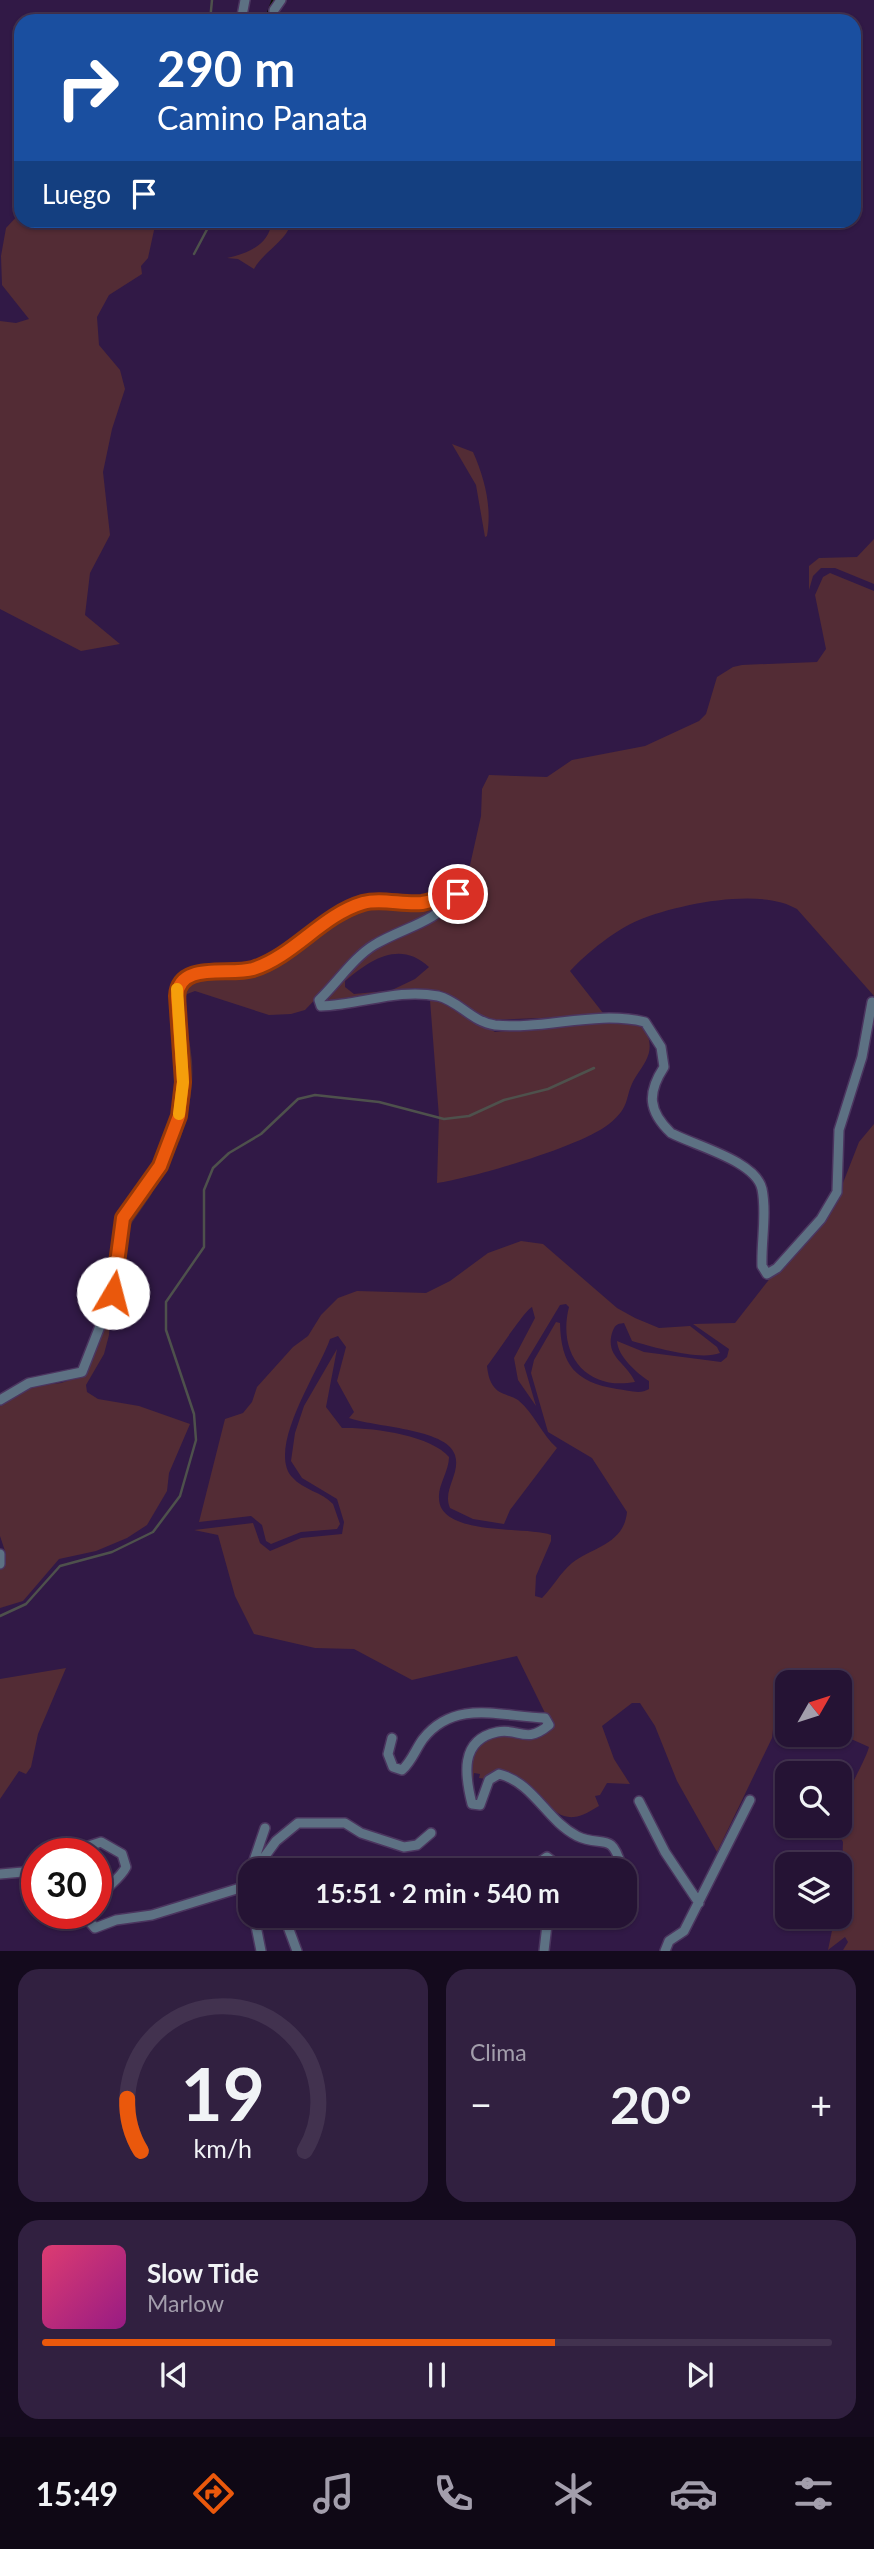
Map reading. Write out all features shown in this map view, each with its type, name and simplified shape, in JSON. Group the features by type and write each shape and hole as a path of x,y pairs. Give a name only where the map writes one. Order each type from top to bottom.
{"street":[{"path":"0,1400 29,1382 82,1372 113,1293 123,1218 160,1166 179,1116 183,1082 177,986 184,977 237,972 264,965 349,908 366,902 421,903 458,894 443,911 415,928 373,946 319,1000 321,1006 386,994 415,993 450,1000 474,1018 494,1025 604,1017 645,1022 661,1047 664,1067 653,1083 651,1095 656,1114 663,1126 671,1133 743,1166 758,1180 763,1203 762,1266 767,1274 777,1268 821,1219 837,1192 838,1138 862,1057 872,1002"},
{"path":"0,1554 0,1564"},
{"path":"392,1738 387,1754 393,1767 402,1770 411,1762 423,1739 438,1725 461,1714 484,1711 544,1718 549,1724 540,1733 524,1737 499,1731 479,1741 465,1758 466,1779 472,1804 480,1805 489,1780 499,1774 514,1778 577,1836 607,1840 618,1852 619,1858"},
{"path":"665,1951 668,1941 684,1931 750,1800"},
{"path":"639,1801 665,1852 699,1903"},
{"path":"264,1858 276,1841 298,1823 345,1823 361,1833 404,1847 417,1846 431,1833"},
{"path":"256,1858 265,1828"},
{"path":"112,1848 122,1854 125,1867 121,1877 112,1884"},
{"path":"0,1874 21,1872"},
{"path":"112,1922 152,1915 238,1884"},
{"path":"256,1928 261,1951"},
{"path":"289,1928 298,1951"},
{"path":"544,1951 547,1928"}],"shaded area":[{"path":"14,219 14,228 154,228 148,258 141,266 142,274 109,295 97,317 99,345 120,370 125,389 112,429 103,472 110,535 90,573 85,615 120,644 81,651 0,609 0,321 16,323 29,319 2,285 1,256 6,228"},
{"path":"289,228 254,269 238,259 227,258 257,247 270,229"},
{"path":"452,444 473,452 481,472 489,514 485,537 476,485"},
{"path":"874,539 874,584 835,568 821,568 813,576 809,590 809,566 819,558 857,557"},
{"path":"830,573 874,591 874,996 797,909 781,902 741,899 719,900 656,914 621,930 593,949 570,971 603,1013 594,1016 490,1020 425,991 392,990 415,979 429,967 418,959 397,954 375,960 345,981 345,987 354,994 386,991 328,1002 334,988 369,952 435,920 446,913 464,892 481,816 482,789 489,775 547,777 572,760 645,746 699,721 706,714 717,677 733,667 817,662 826,649 815,595 823,577"},
{"path":"449,899 432,912 366,946 305,1010 269,1015 195,991 187,994 192,1082 188,1112 179,1143 184,1108 182,988 193,979 237,978 267,968 333,922 363,908 420,908"},
{"path":"430,1000 447,1003 495,1032 604,1021 644,1025 649,1041 649,1053 621,1112 595,1133 526,1160 437,1183 439,1117"},
{"path":"874,1124 874,1950 843,1950 848,1942 845,1937 828,1950 832,1929 852,1929 852,1852 843,1852 841,1838 852,1838 852,1784 869,1747 852,1739 852,1670 775,1670 772,1738 717,1852 677,1781 655,1726 640,1703 632,1703 602,1726 614,1759 630,1784 607,1783 600,1795 595,1796 599,1806 574,1817 564,1816 546,1804 519,1779 496,1771 486,1779 479,1778 480,1774 474,1773 471,1798 469,1757 481,1743 499,1734 524,1740 551,1728 553,1720 545,1713 517,1656 412,1680 354,1649 315,1648 254,1634 235,1596 218,1535 194,1530 253,1523 260,1543 270,1551 301,1538 342,1534 344,1522 337,1499 302,1478 291,1461 295,1433 304,1406 337,1349 326,1407 342,1428 399,1434 440,1449 449,1457 439,1498 443,1510 453,1519 486,1528 551,1535 536,1576 535,1596 542,1598 572,1563 614,1538 625,1523 627,1512 592,1458 548,1432 531,1373 534,1360 556,1322 560,1323 563,1350 573,1369 591,1382 603,1386 638,1392 649,1389 649,1381 624,1359 617,1341 644,1352 721,1362 727,1357 729,1349 693,1324 735,1323 841,1188 859,1142"},
{"path":"172,1151 151,1195 129,1227 125,1270 110,1320 104,1354 86,1385 87,1392 98,1399 139,1406 190,1424 169,1473 167,1491 147,1525 127,1538 96,1551 59,1559 23,1601 0,1608 0,1568 6,1554 0,1536 0,1404 29,1386 61,1383 84,1375 94,1356 109,1309 126,1227"},
{"path":"521,1241 543,1244 617,1308 659,1328 690,1326 717,1347 720,1353 689,1354 632,1341 624,1323 619,1324 612,1333 612,1348 635,1382 602,1381 579,1366 572,1354 567,1340 569,1307 566,1304 560,1305 524,1365 536,1406 518,1380 514,1358 535,1318 532,1307 528,1310 487,1366 488,1372 494,1387 518,1400 557,1448 510,1510 504,1524 473,1519 450,1508 448,1495 456,1462 449,1446 424,1434 349,1418 354,1412 337,1381 346,1347 338,1336 330,1339 307,1388 290,1429 286,1447 286,1464 292,1477 333,1504 340,1524 337,1529 301,1532 271,1544 266,1541 262,1525 251,1516 199,1522 225,1419 243,1413 252,1402 257,1387 293,1347 308,1336 321,1315 338,1298 357,1291 426,1293 450,1281 488,1253"},
{"path":"66,1668 38,1734 31,1767 26,1774 19,1771 0,1799 0,1679"}],"waterway":[{"path":"211,14 212,0"},
{"path":"271,14 275,2"},
{"path":"194,254 208,228"},
{"path":"0,1616 26,1604 60,1566 112,1552 153,1532 180,1496 196,1440 194,1414 166,1330 166,1302 204,1247 204,1190 213,1168 229,1153 261,1134 298,1099 315,1095 379,1102 444,1119 469,1116 504,1100 548,1089 594,1068"}],"slow traffic":[{"path":"177,989 183,1082 179,1114"}],"route":[{"path":"113,1293 123,1218 160,1166 179,1116 183,1082 177,986 184,977 237,972 264,965 349,908 366,902 421,903 458,894"}]}
